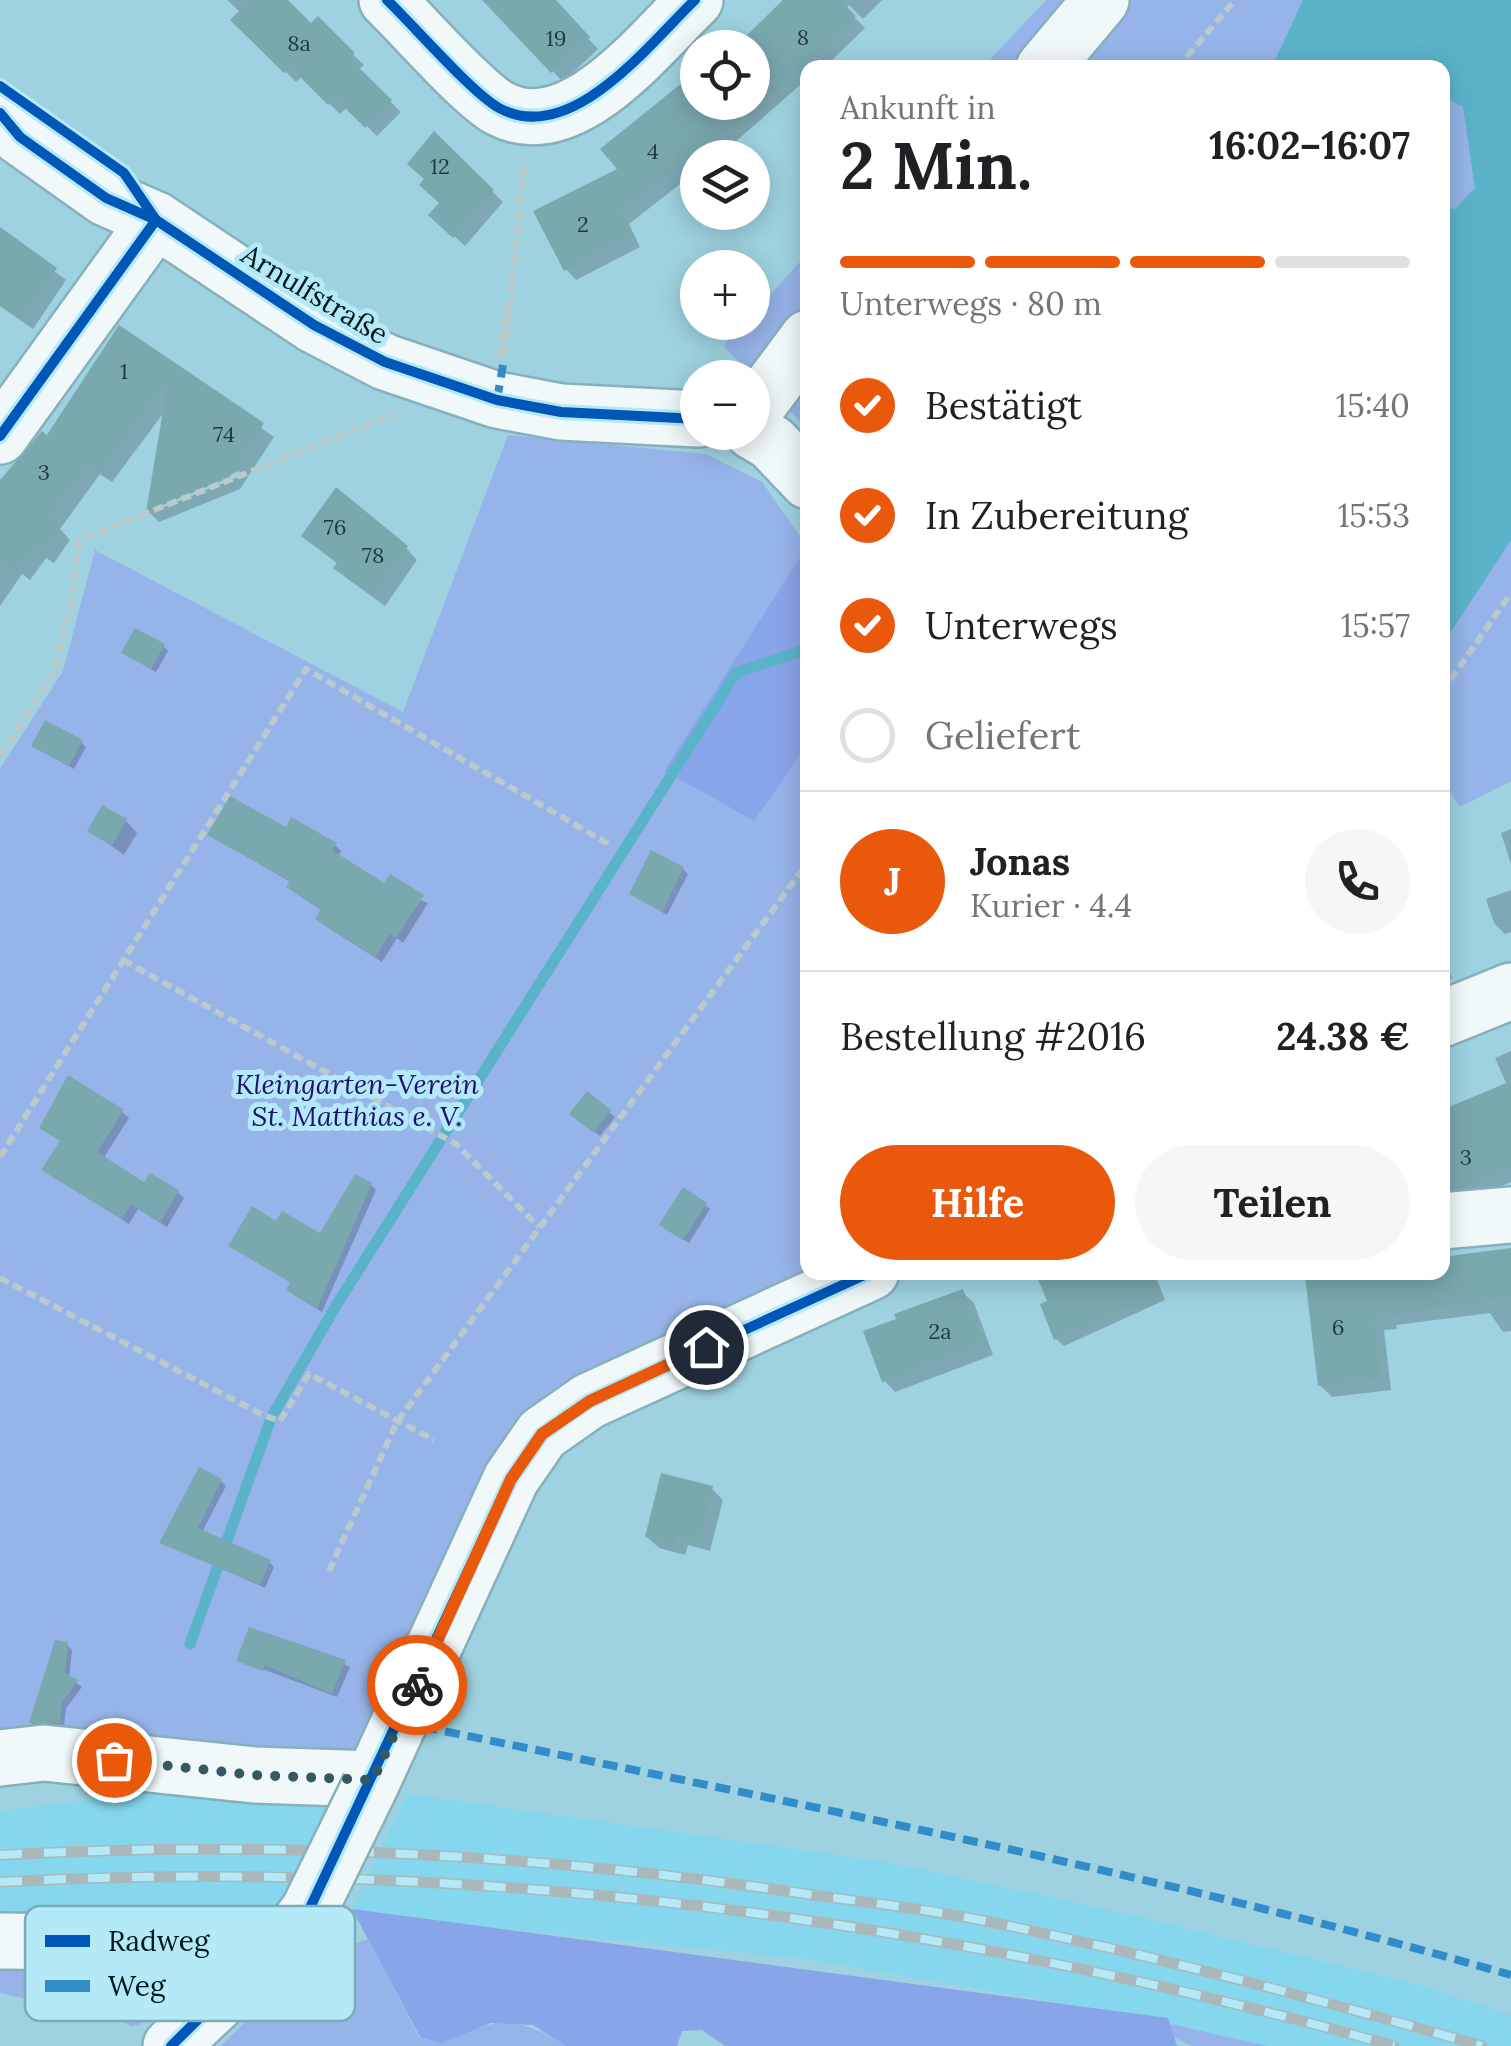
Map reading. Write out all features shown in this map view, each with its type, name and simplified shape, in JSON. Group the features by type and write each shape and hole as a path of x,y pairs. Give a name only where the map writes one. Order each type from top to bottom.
{"street":[{"path":"387,0 498,108 528,131 596,94 695,0"},
{"path":"1051,60 1101,0"},
{"name":"Arnulfstraße","path":"0,86 124,173 156,220"},
{"name":"Arnulfstraße","path":"0,113 20,137 106,198 156,220 314,326 427,378 497,400 560,412 680,418"},
{"path":"0,436 156,220"},
{"path":"770,388 800,349"},
{"path":"770,442 800,473"},
{"path":"1450,1016 1511,992"},
{"path":"1450,1220 1511,1215"},
{"path":"312,1906 511,1479 542,1434 590,1401 854,1280"},
{"path":"0,1758 44,1753 372,1783"},
{"path":"0,1940 25,1941"},
{"path":"171,2046 198,2021"}],"path":[{"path":"1184,60 1235,0"},
{"path":"501,365 528,131"},
{"path":"0,756 54,671 72,598 79,540 397,413"},
{"path":"1450,680 1511,592"},
{"path":"0,1157 306,669 612,846"},
{"path":"329,1571 397,1422 800,873"},
{"path":"124,960 456,1144 538,1226"},
{"path":"0,1278 263,1415 280,1421 309,1374 434,1440"}],"shaded area":[{"path":"1303,0 1511,0 1511,540 1450,633 1450,209 1455,209 1475,188 1463,107 1450,100 1450,60 1274,60"},
{"path":"800,557 800,756 754,821 664,771"},
{"path":"338,1788 282,1906 25,1906 25,1914 0,1913 0,1811 142,1793"},
{"path":"407,1794 887,1862 1128,1914 1419,1985 1511,2015 1511,2046 1267,2046 1127,2014 805,1959 397,1918 355,1910"},
{"path":"355,1909 1168,2018 1177,2046 725,2046 702,2030 682,2031 677,2046 566,2046 533,2025 491,2023 441,2043 420,2037"}],"green space":[{"path":"1046,0 1511,0 1511,781 1460,807 1450,792 1450,60 990,60"},
{"path":"800,262 800,421 770,392 770,360 737,360 723,346 728,340 770,340 770,295"},
{"name":"Kleingarten-Verein St. Matthias e. V.","path":"508,435 706,454 762,482 800,536 800,557 664,771 754,821 800,756 800,1275 598,1366 554,1399 351,1767 0,1739 0,769 63,671 95,550 403,712"},
{"path":"368,1939 419,2037 440,2038 501,2023 518,2024 566,2046 221,2046 246,2021 355,2021 355,1943"},
{"path":"0,1950 25,1954 25,1999 0,1993"},
{"path":"1127,2014 1267,2046 1192,2046"},
{"path":"122,2021 149,2021 132,2027"}],"building":[{"path":"250,0 288,0 311,23 318,16 355,53 349,58 392,100 365,128 335,98 328,105 290,67 284,73 230,20"},
{"path":"482,0 556,0 590,37 551,73"},
{"path":"783,0 840,0 856,16 810,60 800,60 800,70 797,68 770,92 770,30 752,30"},
{"path":"680,85 680,120 738,120 715,140 680,140 680,162 620,213 632,236 564,271 533,211 617,169 600,149"},
{"path":"434,131 494,190 453,238 428,215 439,203 419,185 424,179 407,164"},
{"path":"0,227 57,268 21,320 0,305"},
{"path":"119,325 264,423 229,478 146,512 168,381 100,473 88,465 49,518 61,526 42,554 34,548 18,571 0,558 0,480 42,431 47,435"},
{"path":"336,487 408,546 372,596 333,568 337,563 301,536"},
{"path":"135,628 165,644 151,669 121,653"},
{"path":"45,720 83,740 69,766 31,746"},
{"path":"230,796 286,827 291,817 337,843 332,850 384,883 390,874 424,895 396,938 390,934 375,957 315,919 321,909 286,887 290,881 207,835"},
{"path":"102,805 127,819 112,846 87,831"},
{"path":"651,850 684,867 662,912 629,894"},
{"path":"68,1075 124,1110 97,1152 144,1182 150,1173 179,1190 160,1223 131,1204 121,1219 41,1170 60,1141 39,1128"},
{"path":"1511,1081 1511,1168 1463,1188 1450,1189 1450,1107"},
{"path":"587,1091 611,1110 594,1133 569,1114"},
{"path":"355,1174 372,1183 317,1309 286,1290 290,1282 228,1246 252,1206 276,1221 282,1211 320,1233"},
{"path":"683,1187 707,1203 683,1240 659,1225"},
{"path":"1511,1248 1511,1297 1373,1319 1381,1379 1318,1386 1305,1280 1450,1280 1450,1256"},
{"path":"1038,1280 1154,1280 1160,1296 1054,1340 1040,1304 1047,1301"},
{"path":"963,1289 984,1344 882,1382 863,1331 896,1319 894,1314"},
{"path":"199,1467 222,1479 198,1528 271,1560 260,1585 159,1543"},
{"path":"661,1473 713,1486 699,1541 677,1535 674,1545 645,1537"},
{"path":"249,1627 346,1660 332,1694 265,1665 263,1671 236,1661"},
{"path":"55,1640 68,1642 65,1673 78,1680 62,1703 60,1723 29,1723"}],"waterway":[{"path":"190,1644 271,1418 337,1304 736,673 800,652"}],"railway":[{"path":"0,1855 306,1850 509,1860 712,1881 942,1913 1048,1934 1235,1979 1482,2046"},
{"path":"0,1882 177,1877 353,1879 529,1889 704,1907 878,1931 1051,1963 1223,2001 1394,2046"}],"marked path":[{"path":"497,400 503,365"},
{"path":"400,1722 1097,1869 1511,1975"}],"cycle path":[{"path":"387,0 488,100 499,108 526,116 553,114 580,103 631,64 695,0"},
{"path":"0,86 124,173 156,220"},
{"path":"0,113 20,137 106,198 156,220 314,325 385,362 497,400 561,412 680,418"},
{"path":"0,436 156,220"},
{"path":"311,1906 511,1479 542,1434 589,1401 854,1280"},
{"path":"171,2046 196,2021"}],"way so far":[{"path":"114,1760 254,1775 373,1780 417,1685"}],"route":[{"path":"417,1685 511,1479 542,1434 590,1401 706,1347"}]}
